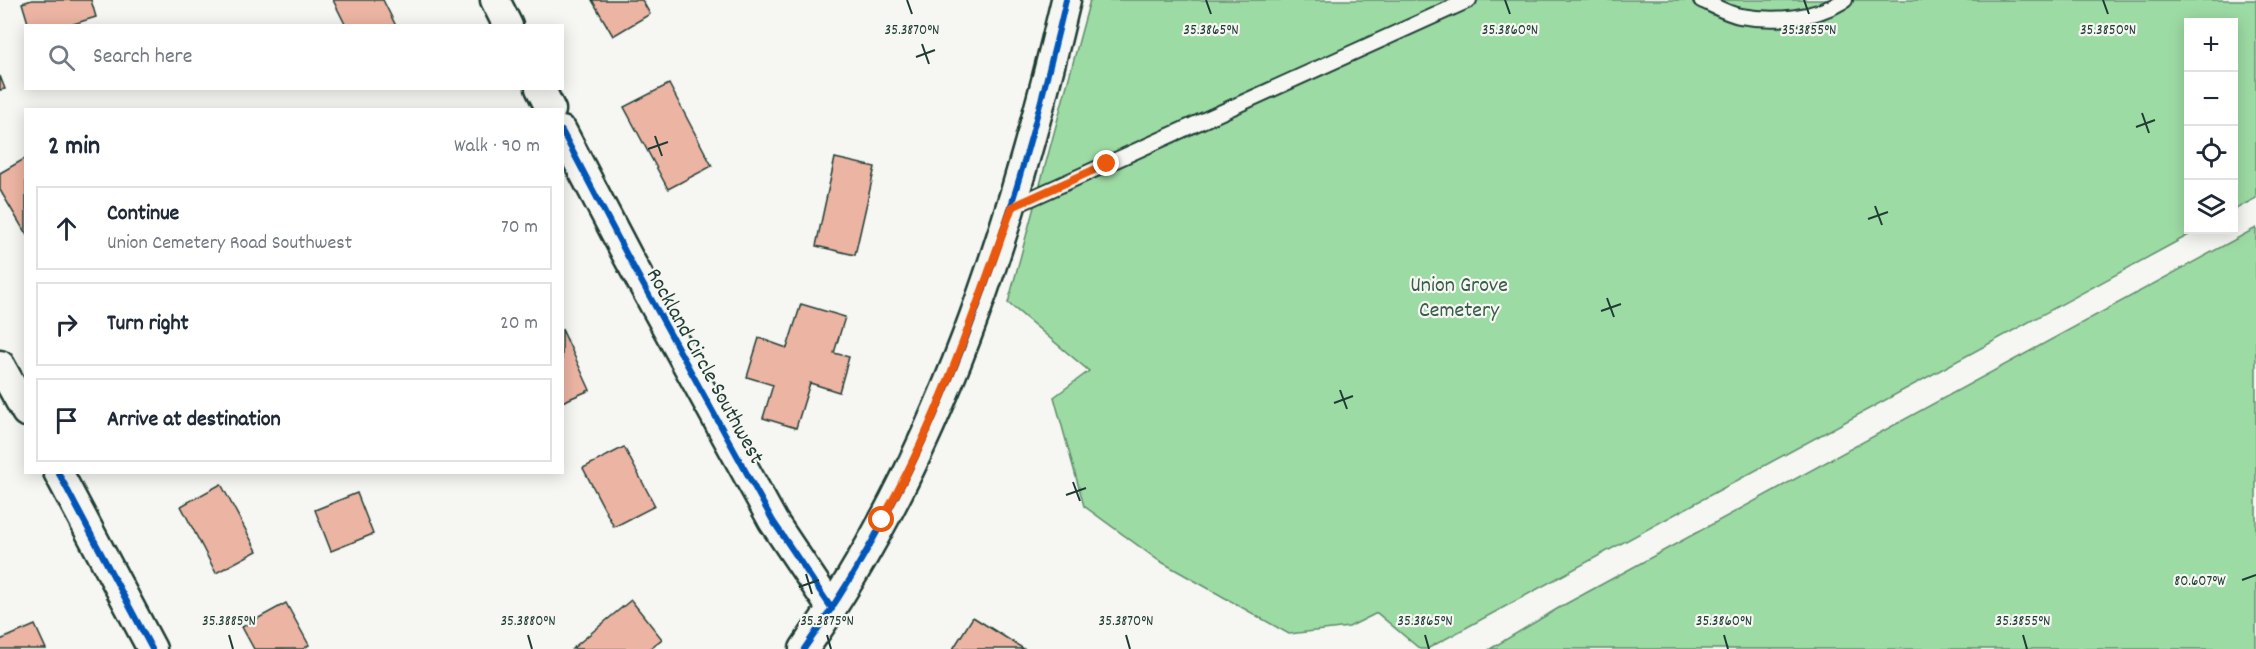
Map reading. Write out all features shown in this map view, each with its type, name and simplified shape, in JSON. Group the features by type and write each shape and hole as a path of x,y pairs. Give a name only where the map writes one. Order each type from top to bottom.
{"street":[{"path":"495,0 507,24"},
{"path":"804,649 832,609 896,496 958,358 1012,207 1066,0"},
{"path":"541,90 550,108"},
{"name":"Rockland Circle Southwest","path":"564,135 772,521 832,609"},
{"path":"0,365 24,408"},
{"path":"59,474 152,649"}],"lane":[{"path":"1012,207 1469,0"},
{"path":"1701,0 1738,16 1786,20 1832,8 1845,0"}],"green space":[{"name":"Union Grove Cemetery","path":"1090,0 2256,0 2256,198 2238,208 2238,18 2184,18 2184,234 2191,234 1427,649 1420,649 1377,613 1349,627 1289,634 1158,560 1084,506 1054,397 1089,371 1008,303"},
{"path":"2256,228 2256,649 1490,649 1562,606"}],"building":[{"path":"32,0 91,0 96,17 73,24 28,24 22,3"},
{"path":"333,0 383,0 395,24 345,24"},
{"path":"592,0 642,0 650,14 613,36"},
{"path":"0,76 5,89 0,90"},
{"path":"669,84 712,166 668,189 624,107"},
{"path":"835,158 875,167 855,255 816,246"},
{"path":"24,159 24,231 0,190 0,173"},
{"path":"801,304 845,317 834,353 849,357 839,392 810,383 796,428 763,418 773,385 747,377 759,338 787,348"},
{"path":"564,333 590,390 564,401"},
{"path":"624,447 655,506 614,527 583,468"},
{"path":"221,484 257,551 216,573 181,506"},
{"path":"357,493 373,534 331,551 315,510"},
{"path":"631,600 662,639 649,649 572,649"},
{"path":"286,603 309,645 303,649 254,649 242,627"},
{"path":"973,617 1024,649 953,649"},
{"path":"35,625 46,649 0,649 0,640"}],"cycle path":[{"path":"804,649 852,576 895,499 933,419 966,338 996,254 1022,170 1066,0"},
{"path":"564,135 628,257 773,521 832,609"},
{"path":"59,474 152,649"}],"route":[{"path":"882,520 896,496 958,358 1012,207 1107,164"}]}
